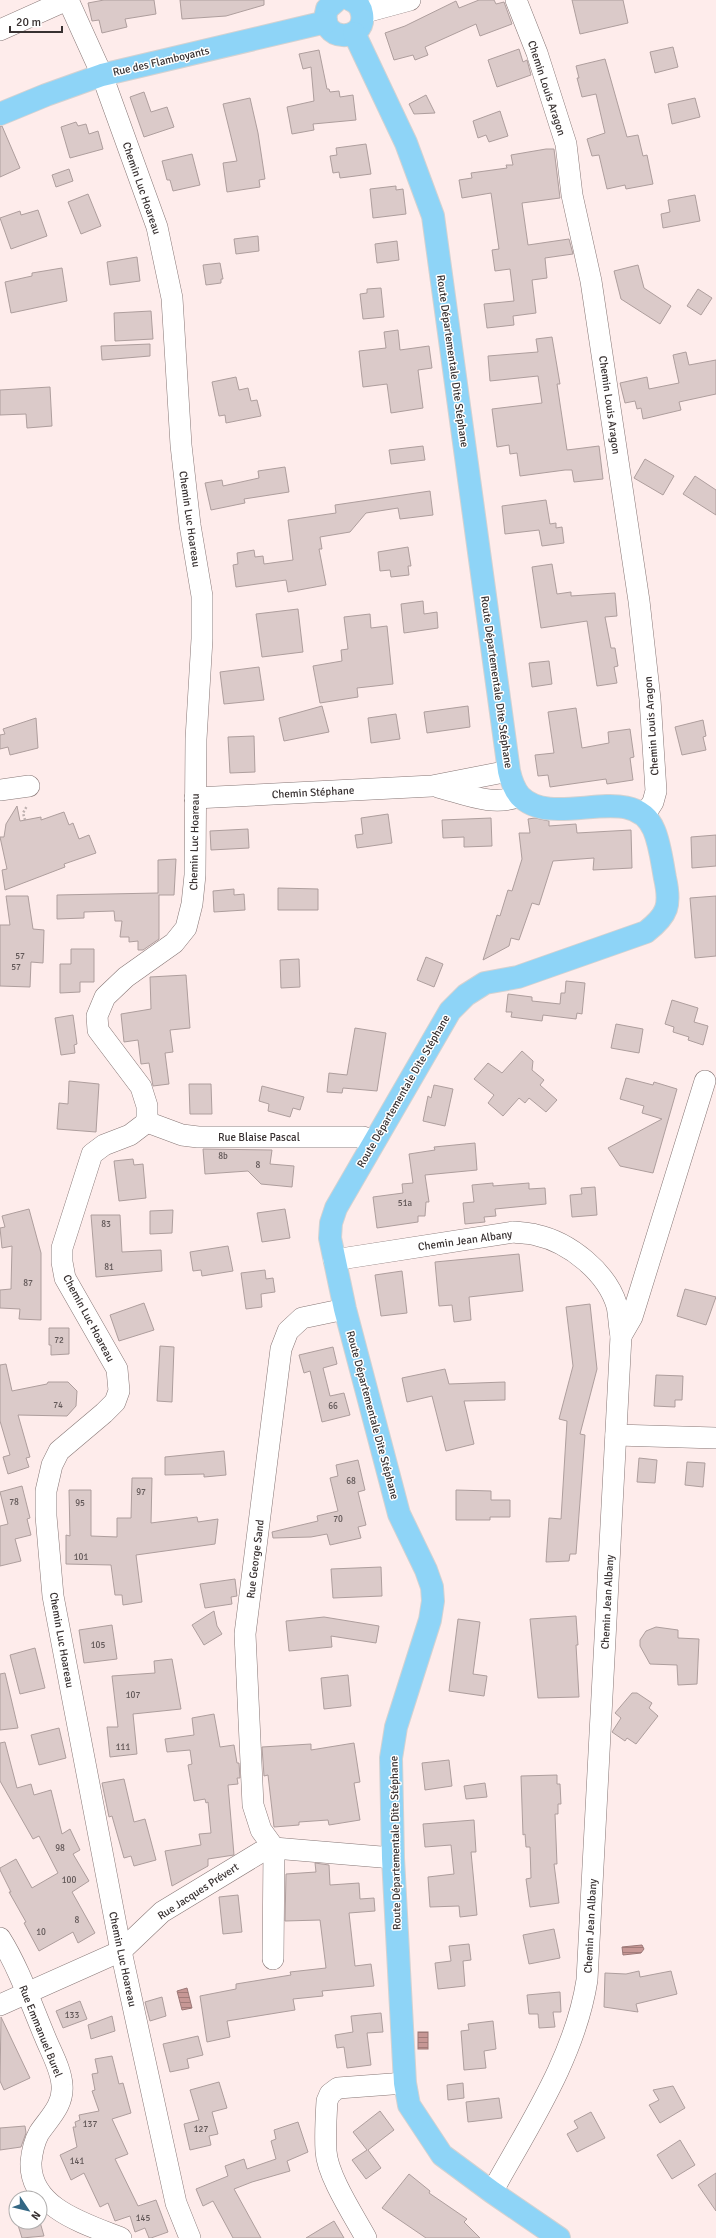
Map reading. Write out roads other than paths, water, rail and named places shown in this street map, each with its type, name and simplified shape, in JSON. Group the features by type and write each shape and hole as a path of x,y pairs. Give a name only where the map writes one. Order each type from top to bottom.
{"main road":[{"path":"344,3 362,24 354,33 342,36 332,31 326,22 328,9 344,3"},
{"name":"Rue des Flamboyants","path":"0,114 46,95 102,75 326,22"},
{"name":"Route Départementale Dite Stéphane","path":"354,33 406,143 433,216 509,771 513,784 520,796"},
{"path":"520,796 542,807 565,809 616,805 626,807 644,816"},
{"name":"Route Départementale Dite Stéphane","path":"559,2238 492,2192 442,2155 409,2106 405,2083 393,1858 391,1758 396,1727 430,1620 433,1601 432,1587 426,1570 399,1514 346,1309 330,1238 331,1223 336,1208 373,1141 450,1012 466,995 485,983 518,977 646,932 658,923 666,912 669,896 654,829 644,816"}],"street":[{"path":"0,30 68,0"},
{"name":"Chemin Luc Hoareau","path":"68,0 102,75 157,227 172,298 181,445 190,525 202,596 202,639 195,798 195,875 192,904 186,928 174,943 126,977 105,997 97,1016 98,1030 141,1087 147,1106 147,1122 130,1135 104,1145 92,1154 66,1231 62,1248 62,1262 65,1278 117,1369 120,1391 115,1402 59,1451 52,1465 46,1491 46,1516 53,1596 121,1951 176,2203 190,2238"},
{"path":"344,3 410,0"},
{"name":"Chemin Louis Aragon","path":"516,0 537,53 566,144 572,195 591,281 639,601 650,699 656,791 653,802 644,816"},
{"name":"Chemin Stéphane","path":"195,798 432,786 509,771"},
{"name":"Chemin Stéphane","path":"432,786 486,800 508,801 520,796"},
{"path":"0,790 29,794"},
{"path":"621,1336 632,1317 705,1081"},
{"name":"Rue Blaise Pascal","path":"147,1122 182,1135 198,1137 363,1137 373,1141"},
{"name":"Chemin Jean Albany","path":"334,1260 514,1232 536,1235 557,1242 584,1260 607,1284 617,1306 621,1336 587,1980 583,2009 574,2036 550,2087 492,2192"},
{"name":"Rue George Sand","path":"274,1848 261,1830 253,1805 246,1634 281,1349 288,1331 302,1318 346,1309"},
{"path":"616,1435 716,1438"},
{"path":"273,1959 274,1848"},
{"name":"Rue Jacques Prévert","path":"0,2006 121,1951 162,1912 247,1859 274,1848 393,1858"},
{"name":"Rue Emmanuel Burel","path":"0,1938 27,1994 59,2072 63,2086 61,2099 55,2112 39,2134 32,2150 31,2175 35,2188 46,2199 62,2211 90,2226 121,2238"},
{"path":"366,2238 341,2191 326,2152 327,2101 330,2094 338,2088 405,2083"}]}
